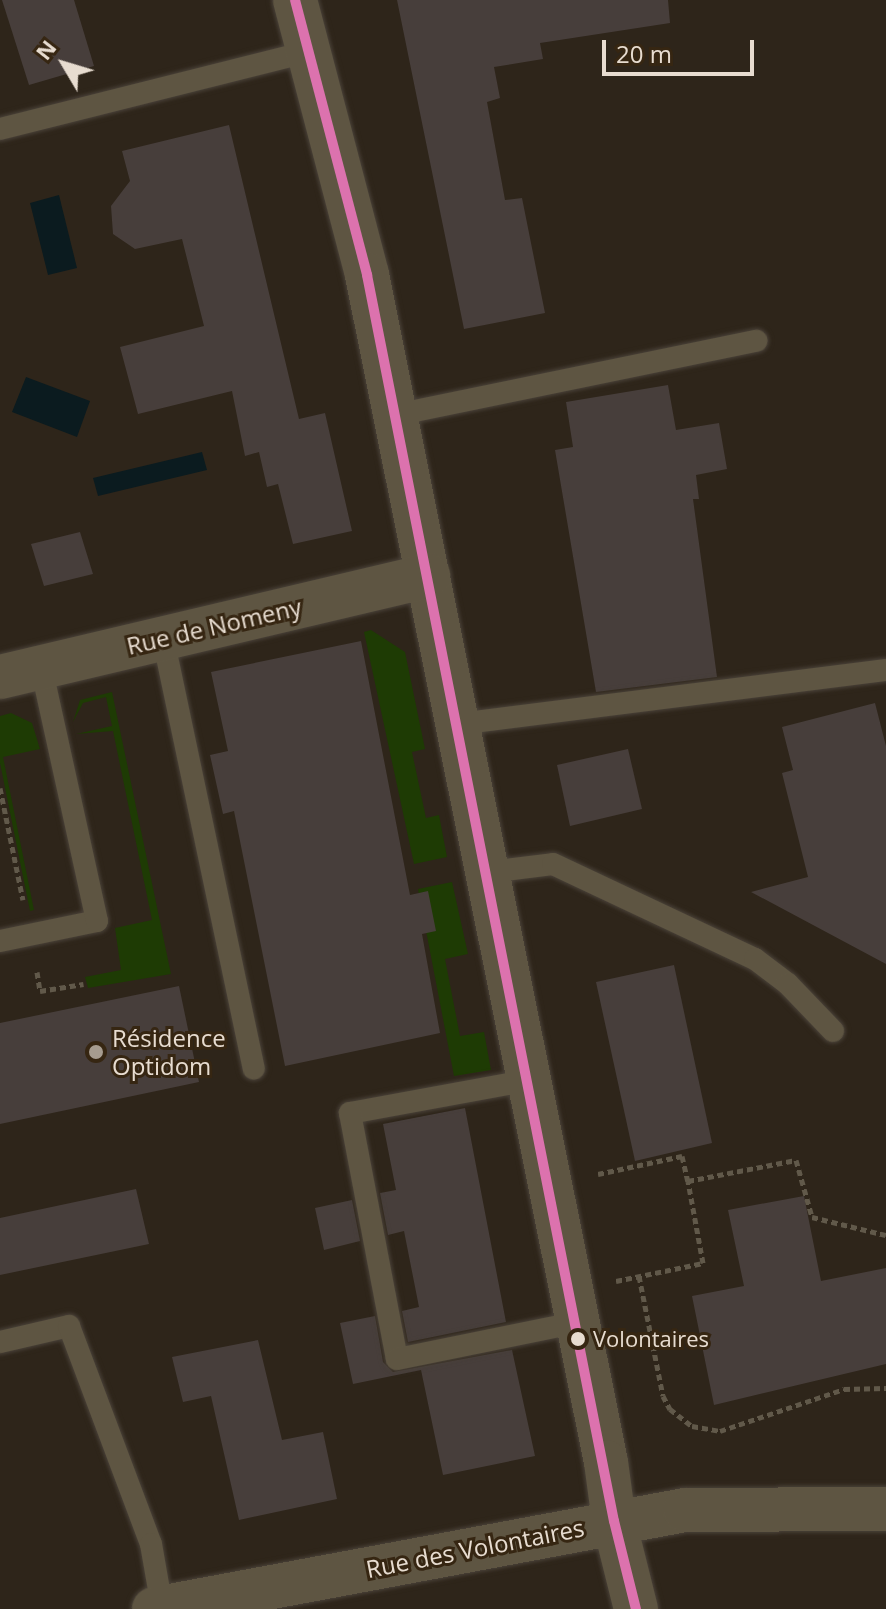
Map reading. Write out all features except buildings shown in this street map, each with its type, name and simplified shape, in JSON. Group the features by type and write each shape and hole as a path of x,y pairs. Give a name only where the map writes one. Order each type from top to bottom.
{"street":[{"path":"295,0 367,275 576,1306 614,1521 636,1609"},
{"name":"Rue de Nomeny","path":"20,672 428,576"},
{"name":"Rue des Volontaires","path":"158,1608 685,1510 886,1509"}],"lane":[{"path":"0,129 310,51"},
{"path":"395,415 757,341"},
{"path":"163,638 254,1068"},
{"path":"458,724 886,670"},
{"path":"0,941 97,921 20,672"},
{"path":"489,872 553,864 755,959 788,984 833,1031"},
{"path":"530,1080 350,1113 397,1359 576,1306"},
{"name":"Rue des Volontaires","path":"0,1342 69,1326 151,1544 158,1608"}],"path":[{"path":"0,828 8,827"},
{"path":"551,1184 682,1156 688,1181 703,1263 639,1276 576,1306"},
{"path":"688,1181 796,1160 812,1217 886,1235"},
{"path":"639,1276 663,1396 670,1409 692,1426 720,1431 844,1389 886,1388"}],"green space":[{"path":"371,630 405,652 425,749 412,752 426,818 439,815 447,857 414,864 364,632"},
{"path":"112,692 171,974 88,988 85,977 121,970 115,928 152,920 113,731 76,734 112,726 106,697 83,703 73,722 80,700"},
{"path":"11,713 32,723 40,749 3,757 34,910 30,911 0,763 0,716"},
{"path":"452,882 468,954 445,959 460,1036 484,1032 491,1070 454,1076 418,889"}],"shaded area":[{"path":"59,195 77,268 48,275 30,203"},
{"path":"26,377 90,401 77,437 12,412"},
{"path":"202,452 207,470 98,496 93,478"}],"transit line":[{"path":"295,0 367,275 614,1521 636,1609"}],"place":[{"name":"Résidence Optidom","path":"96,1052"},
{"name":"Volontaires","path":"578,1339"}]}
